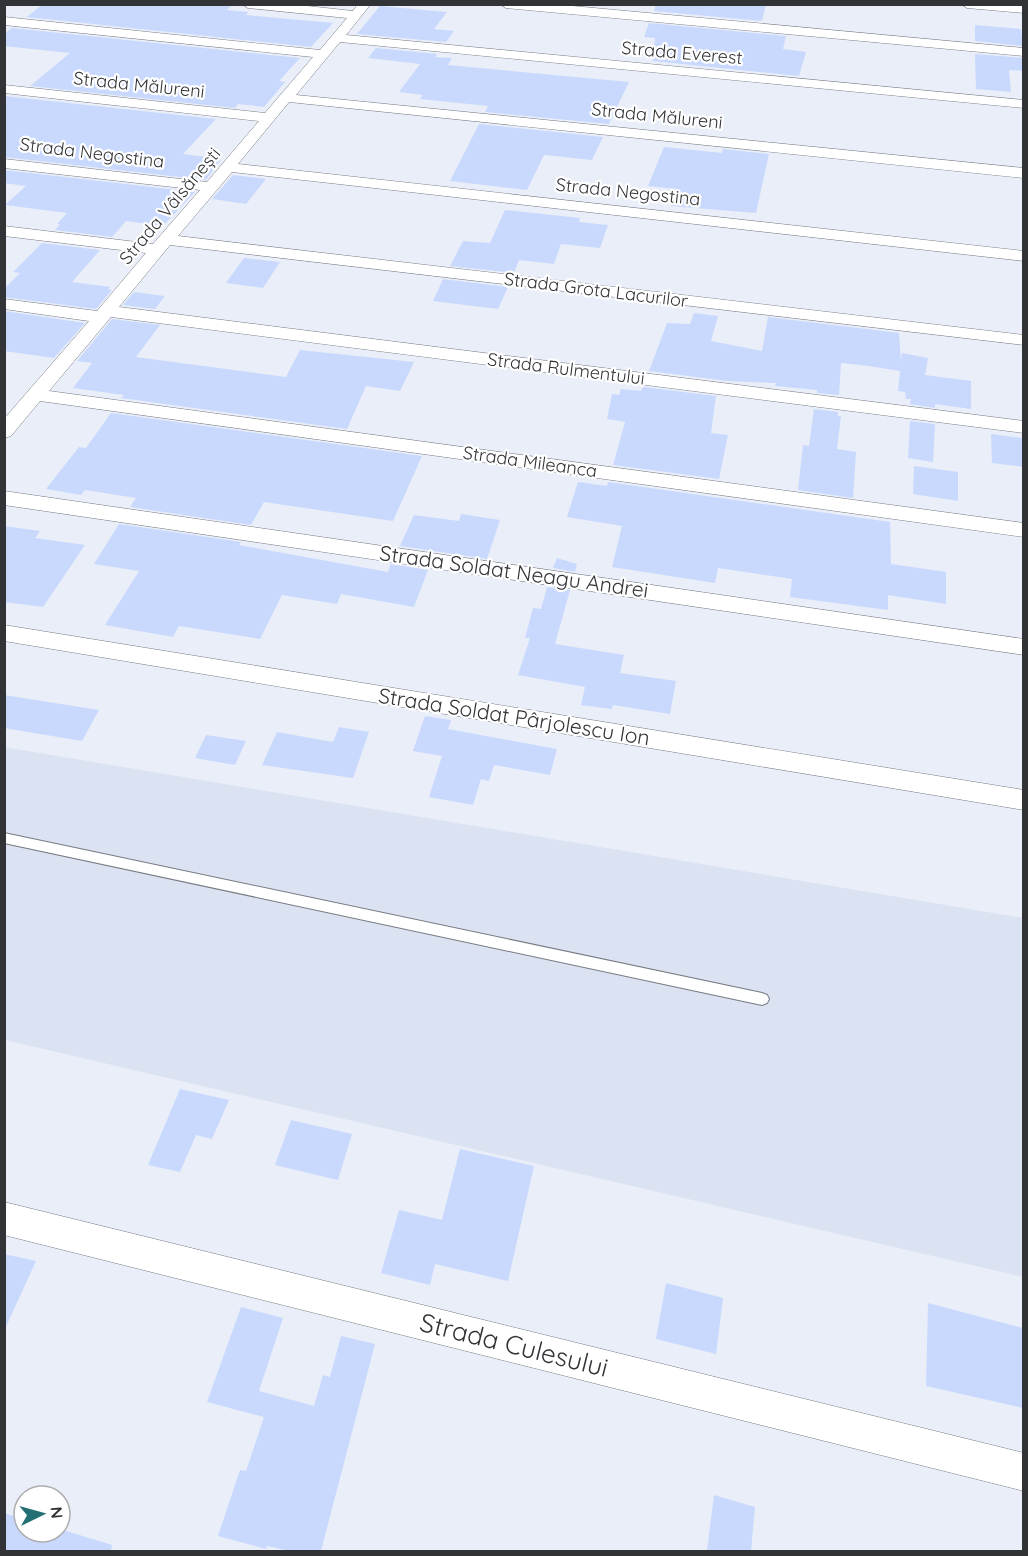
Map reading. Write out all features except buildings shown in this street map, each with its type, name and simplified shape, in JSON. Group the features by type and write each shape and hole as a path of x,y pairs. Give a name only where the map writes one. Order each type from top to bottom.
{"street":[{"path":"248,4 360,10"},
{"path":"506,4 1023,52"},
{"path":"967,4 1023,9"},
{"name":"Strada Vâlsănești","path":"4,432 360,10"},
{"path":"4,21 324,54"},
{"name":"Strada Everest","path":"336,38 1023,104"},
{"name":"Strada Mălureni","path":"4,89 269,118"},
{"name":"Strada Mălureni","path":"287,98 1023,173"},
{"name":"Strada Negostina","path":"4,163 211,187"},
{"name":"Strada Negostina","path":"229,167 1023,256"},
{"name":"Strada Grota Lacurilor","path":"4,231 163,245 1023,340"},
{"name":"Strada Rulmentului","path":"4,304 105,314 1023,427"},
{"name":"Strada Mileanca","path":"36,395 1023,530"},
{"name":"Strada Soldat Neagu Andrei","path":"4,498 1023,646"},
{"name":"Strada Soldat Pârjolescu Ion","path":"4,633 1023,800"},
{"name":"Strada Culesului","path":"4,1218 1023,1472"}],"lane":[{"path":"4,838 762,999"}],"shaded area":[{"path":"4,747 1023,918 1023,1277 5,1040"}]}
